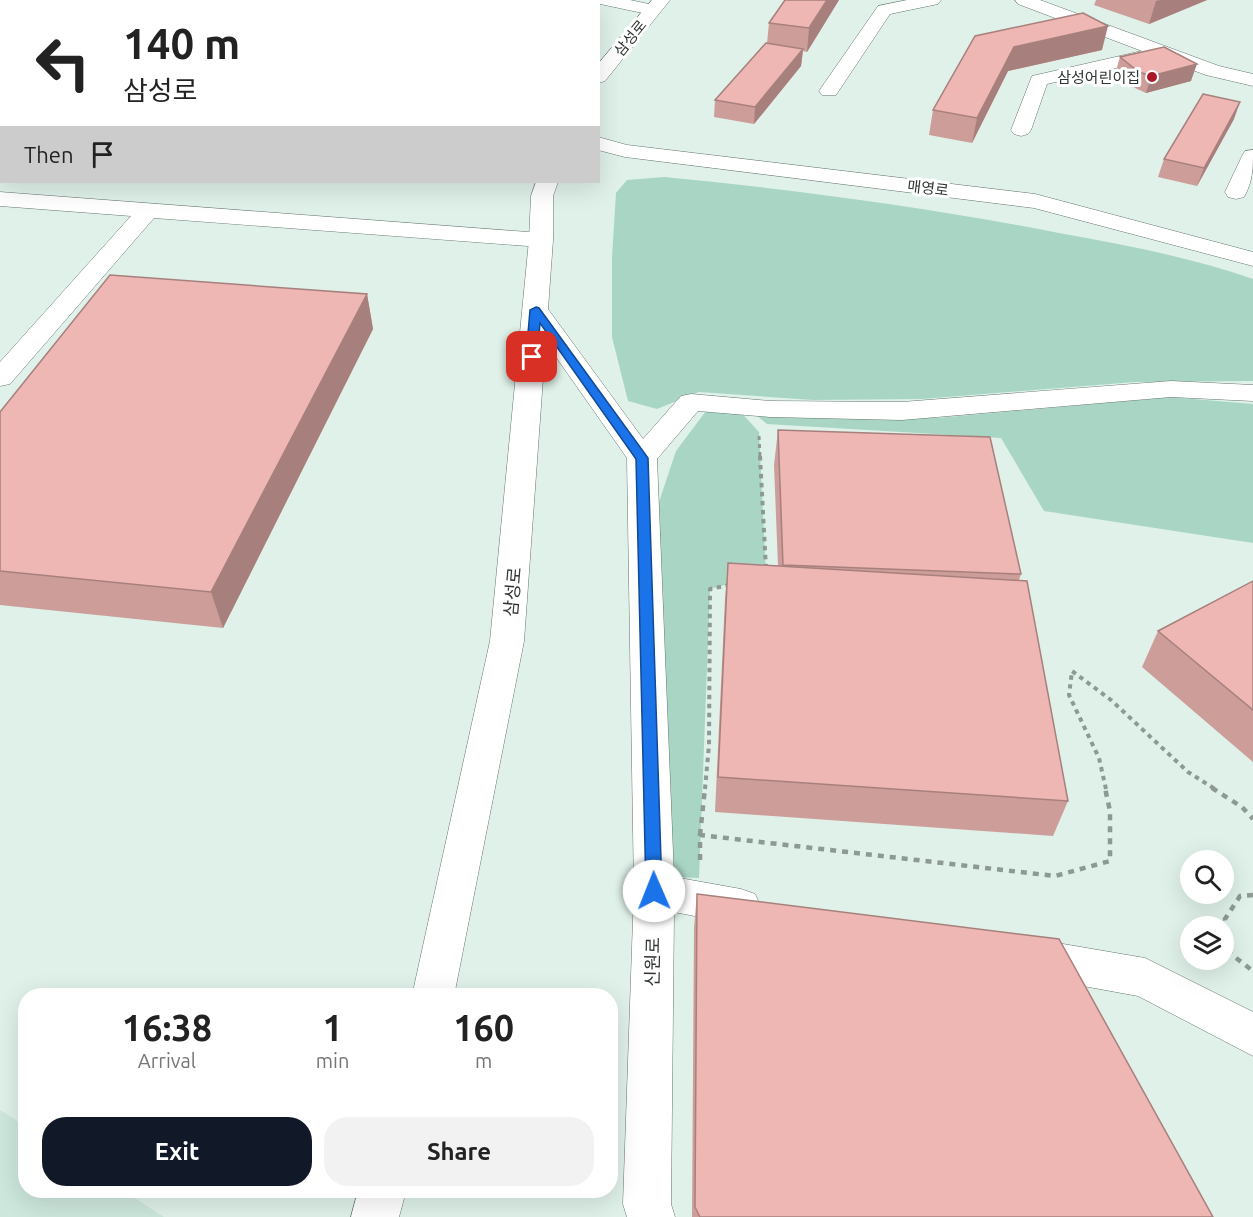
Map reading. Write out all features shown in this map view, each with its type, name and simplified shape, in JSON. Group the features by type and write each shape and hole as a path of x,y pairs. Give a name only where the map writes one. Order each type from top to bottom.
{"street":[{"path":"606,0 657,5"},
{"path":"829,91 884,10 933,0"},
{"path":"1024,0 1213,71 1253,80"},
{"name":"삼성로","path":"600,75 657,5"},
{"path":"1021,130 1039,80 1160,52"},
{"name":"매영로","path":"600,143 625,151 1035,201 1253,259"},
{"path":"1236,192 1253,156"},
{"name":"삼성로","path":"435,988 507,641 536,310 542,196 547,183"},
{"path":"0,199 147,212 541,240"},
{"path":"0,378 147,212"},
{"path":"536,310 642,458 691,402 770,409 902,411 1171,388 1253,393"},
{"name":"신원로","path":"642,458 654,891 647,1204 651,1217"},
{"path":"654,891 781,914"},
{"path":"992,951 1145,978 1253,1035"},
{"path":"375,1217 380,1198"}],"path":[{"path":"759,432 766,574"},
{"path":"699,899 700,835 709,745 710,589 738,584"},
{"path":"700,835 1055,876 1110,861 1110,811 1099,758 1069,695 1072,671 1111,700 1188,772 1242,807 1253,819"},
{"path":"1253,895 1240,896 1225,919 1227,951 1253,971"}],"shaded area":[{"path":"0,1110 18,1122 18,1198 135,1198 164,1217 0,1217"}],"green space":[{"path":"664,177 813,194 960,215 1157,252 1253,279 1253,381 1135,382 922,399 813,400 699,392 657,409 628,401 612,337 612,257 616,193 627,180"},
{"path":"1170,397 1253,404 1253,543 1044,511 1001,438 767,424 756,415 937,418"},
{"path":"735,406 759,432 766,574 710,589 699,878 654,876 655,514 676,451 706,411"}],"building":[{"path":"785,0 827,0 809,28 769,23"},
{"path":"1083,13 1108,26 1014,47 977,118 933,110 975,36"},
{"path":"766,43 803,49 755,107 715,100"},
{"path":"1164,47 1197,64 1151,76 1139,72 1120,57"},
{"path":"1203,94 1240,102 1204,168 1164,159"},
{"path":"110,275 367,294 211,592 0,571 0,412"},
{"path":"778,430 990,437 1021,574 783,565"},
{"path":"728,563 1027,581 1068,801 718,777"},
{"path":"1253,581 1253,710 1158,631"},
{"path":"697,894 1059,939 1213,1217 700,1217 695,1207"}],"place":[{"name":"삼성어린이집","path":"1152,77"}],"route":[{"path":"532,357 536,310 642,458 654,891"}]}
